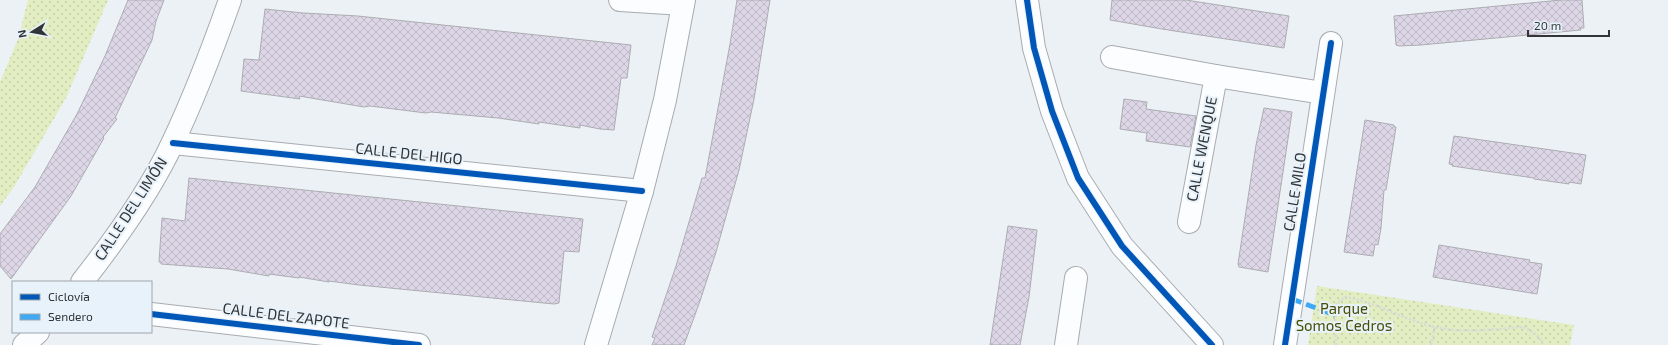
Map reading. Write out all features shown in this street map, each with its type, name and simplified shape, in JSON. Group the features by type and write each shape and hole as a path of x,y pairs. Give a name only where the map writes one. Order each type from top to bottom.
{"street":[{"name":"CALLE DEL LIMÓN","path":"83,281 103,255 143,196 173,143 215,44 230,0"},
{"path":"596,345 642,191 665,100 684,2 620,0"},
{"path":"1027,0 1034,48 1050,104 1078,178 1122,246 1212,345"},
{"name":"CALLE MILO","path":"1286,345 1331,43"},
{"name":"CALLE WENQUE","path":"1112,57 1216,76 1323,93"},
{"name":"CALLE WENQUE","path":"1189,222 1216,76"},
{"name":"CALLE DEL HIGO","path":"173,143 642,191"},
{"path":"1066,345 1076,278"},
{"name":"CALLE DEL ZAPOTE","path":"152,314 419,345"}],"path":[{"path":"1336,345 1335,321 1337,303 1345,297 1355,299 1403,318 1435,328 1460,330 1523,328 1532,331 1543,345"},
{"path":"1431,345 1435,328"}],"green space":[{"path":"28,0 108,0 66,98 14,187 0,206 0,82 18,39"},
{"name":"Parque Somos Cedros","path":"1317,286 1574,325 1570,345 1308,345"}],"building":[{"path":"128,0 164,0 156,21 152,40 115,118 117,119 103,137 104,138 71,196 11,279 0,266 0,234 35,187 77,114 105,56"},
{"path":"737,0 770,0 754,99 739,170 716,252 684,345 652,345 655,338 652,337 676,266 702,178 705,178"},
{"path":"1112,0 1186,0 1289,16 1284,48 1110,20"},
{"path":"1561,0 1582,0 1584,28 1580,28 1581,30 1421,45 1396,45 1394,16"},
{"path":"265,9 358,16 631,45 627,78 621,78 614,130 580,125 580,128 498,118 431,112 426,113 370,106 364,107 299,96 300,99 241,91 244,59 259,60"},
{"path":"1124,99 1147,102 1146,109 1196,116 1190,147 1146,141 1147,133 1120,129"},
{"path":"1264,108 1292,112 1268,272 1239,267 1238,264 1256,145"},
{"path":"1365,120 1394,125 1394,127 1396,127 1386,190 1384,190 1378,245 1375,244 1373,256 1344,252"},
{"path":"1454,136 1586,155 1581,184 1569,182 1569,184 1452,166 1453,165 1449,164"},
{"path":"189,178 583,219 579,252 564,251 559,303 554,304 329,282 269,274 269,276 228,269 161,264 161,262 159,262 162,218 185,221"},
{"path":"1008,226 1037,230 1029,297 1020,345 990,345"},
{"path":"1439,245 1530,260 1529,262 1542,264 1537,294 1433,277"}],"marked path":[{"path":"1292,299 1335,315"}],"cycle path":[{"path":"1027,0 1034,48 1052,111 1078,178 1122,246 1212,345"},
{"path":"1285,345 1331,43"},
{"path":"173,143 642,191"},
{"path":"152,314 419,345"}]}
